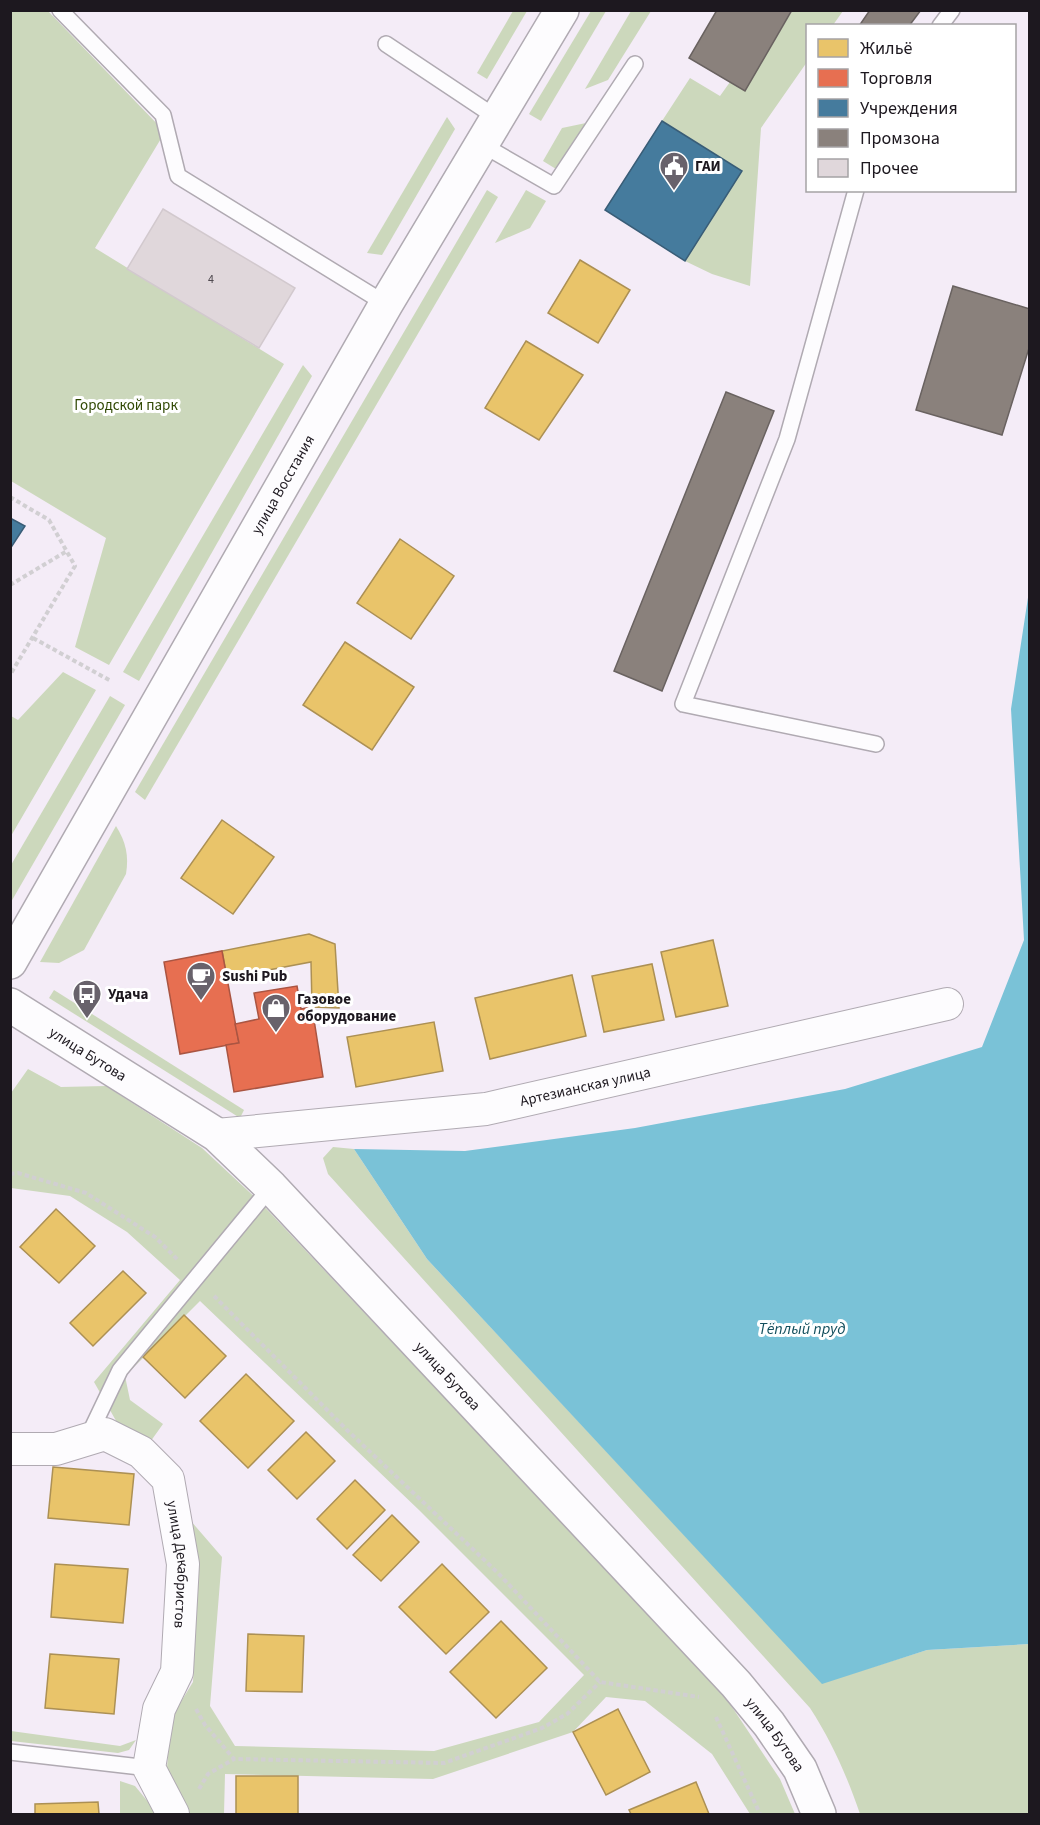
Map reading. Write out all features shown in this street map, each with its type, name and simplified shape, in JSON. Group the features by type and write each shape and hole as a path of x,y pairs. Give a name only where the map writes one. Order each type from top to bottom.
{"street":[{"name":"улица Восстания","path":"10,962 386,304 562,10"},
{"name":"Артезианская улица","path":"217,1135 486,1109 947,1004"},
{"name":"улица Бутова","path":"10,1005 217,1135 271,1187 736,1684 769,1724 800,1769 819,1815"},
{"name":"улица Декабристов","path":"10,1449 56,1449 105,1434 141,1452 168,1479 183,1564 177,1672 159,1709 149,1768"},
{"path":"149,1768 173,1815"}],"lane":[{"path":"60,10 163,115 178,176 386,304"},
{"path":"942,24 952,10"},
{"path":"386,44 554,186 635,64"},
{"path":"855,192 788,439 683,704 876,744"},
{"path":"87,1440 120,1370 271,1187"},
{"path":"10,1752 149,1768"}],"path":[{"path":"10,496 49,520 75,566 10,675"},
{"path":"10,585 67,551"},
{"path":"33,638 111,681"},
{"path":"10,1174 18,1173 86,1193 155,1237 348,1431 498,1573 600,1682 707,1698"},
{"path":"177,1672 205,1725 234,1759"},
{"path":"197,1794 208,1774 234,1759 444,1763 542,1728 567,1714 600,1682"},
{"path":"712,1709 760,1815"}],"green space":[{"name":"Городской парк","path":"11,11 48,11 165,132 95,248 284,364 109,665 75,647 106,538 11,481"},
{"path":"513,11 527,11 487,79 477,73"},
{"path":"591,11 606,11 541,121 529,114"},
{"path":"631,11 651,11 608,80 585,89"},
{"path":"792,11 843,11 834,24 806,24 806,63 761,128 750,286 712,274 685,261 741,171 662,121 690,78 720,96 730,82 745,90"},
{"path":"447,117 455,129 382,255 367,253"},
{"path":"586,123 556,169 543,161 562,128"},
{"path":"487,190 498,197 145,800 135,792"},
{"path":"526,190 546,201 530,228 495,243"},
{"path":"303,365 312,376 139,681 123,672"},
{"path":"63,672 96,690 11,836 11,716 18,720"},
{"path":"110,696 125,705 11,902 11,865"},
{"path":"116,826 126,849 126,874 84,950 59,963 40,962"},
{"path":"54,990 244,1110 240,1118 49,998"},
{"path":"28,1069 61,1087 106,1086 202,1148 258,1200 722,1692 780,1779 795,1814 750,1814 712,1754 645,1701 606,1697 573,1732 433,1779 225,1774 224,1814 188,1814 167,1767 171,1718 193,1682 199,1560 190,1520 222,1557 210,1706 235,1746 434,1751 539,1722 584,1675 419,1510 200,1301 125,1376 130,1400 163,1424 148,1445 119,1426 94,1382 180,1280 127,1232 70,1196 11,1188 11,1093"},
{"path":"333,1147 354,1149 427,1259 822,1683 927,1650 1029,1644 1029,1814 860,1814 838,1759 810,1708 328,1174 323,1158"},
{"path":"11,1731 120,1746 136,1740 129,1750 118,1753 11,1741"},
{"path":"120,1781 135,1786 158,1814 120,1814"}],"water":[{"name":"Тёплый пруд","path":"1029,591 1029,1644 927,1650 822,1684 427,1259 354,1149 465,1151 635,1128 845,1089 982,1047 1024,940 1011,709"}],"building: Жильё":[{"path":"580,260 630,290 598,343 548,313"},
{"path":"526,341 583,375 539,440 485,408"},
{"path":"400,539 454,576 411,639 357,603"},
{"path":"345,642 414,687 372,750 303,705"},
{"path":"222,820 274,857 233,914 181,878"},
{"path":"309,934 335,944 339,1008 312,1007 311,962 227,978 222,951"},
{"path":"713,940 728,1006 676,1017 661,952"},
{"path":"652,964 664,1020 604,1032 592,976"},
{"path":"572,975 586,1036 490,1059 475,998"},
{"path":"434,1022 443,1071 356,1087 347,1037"},
{"path":"56,1209 95,1246 59,1283 20,1247"},
{"path":"123,1271 146,1293 93,1346 70,1323"},
{"path":"184,1315 226,1356 185,1398 143,1357"},
{"path":"246,1374 294,1421 248,1468 200,1421"},
{"path":"306,1432 335,1461 297,1499 268,1470"},
{"path":"53,1467 134,1474 129,1525 48,1518"},
{"path":"355,1480 385,1510 347,1549 317,1519"},
{"path":"392,1515 419,1542 381,1581 353,1555"},
{"path":"55,1564 128,1569 123,1623 51,1617"},
{"path":"442,1564 489,1612 446,1654 399,1607"},
{"path":"501,1621 547,1668 496,1718 450,1672"},
{"path":"248,1634 304,1636 302,1692 246,1691"},
{"path":"50,1654 119,1659 114,1714 45,1708"},
{"path":"618,1709 650,1772 606,1795 573,1732"},
{"path":"236,1776 298,1776 298,1814 236,1814"},
{"path":"696,1782 709,1814 631,1814 629,1810"},
{"path":"98,1802 99,1814 35,1814 35,1804"}],"building: Торговля":[{"name":"Sushi Pub","path":"222,951 239,1043 180,1054 164,962"},
{"name":"Газовое оборудование","path":"297,986 301,1009 312,1007 323,1077 234,1092 226,1045 239,1043 235,1024 259,1019 254,993"}],"building: Учреждения":[{"name":"ГАИ","path":"662,121 742,171 685,261 605,210"},
{"path":"10,518 25,526 10,549"}],"building: Промзона":[{"path":"717,10 792,10 745,91 689,58"},
{"path":"870,10 921,10 910,24 860,24"},
{"path":"953,286 1030,309 1030,345 1002,435 916,410"},
{"path":"726,392 774,411 662,691 614,671"}],"building: Прочее":[{"path":"163,209 295,288 259,348 127,269"}],"place":[{"name":"ГАИ","path":"674,192"},
{"name":"Sushi Pub","path":"201,1002"},
{"name":"Удача","path":"87,1020"},
{"name":"Газовое оборудование","path":"276,1034"}]}
